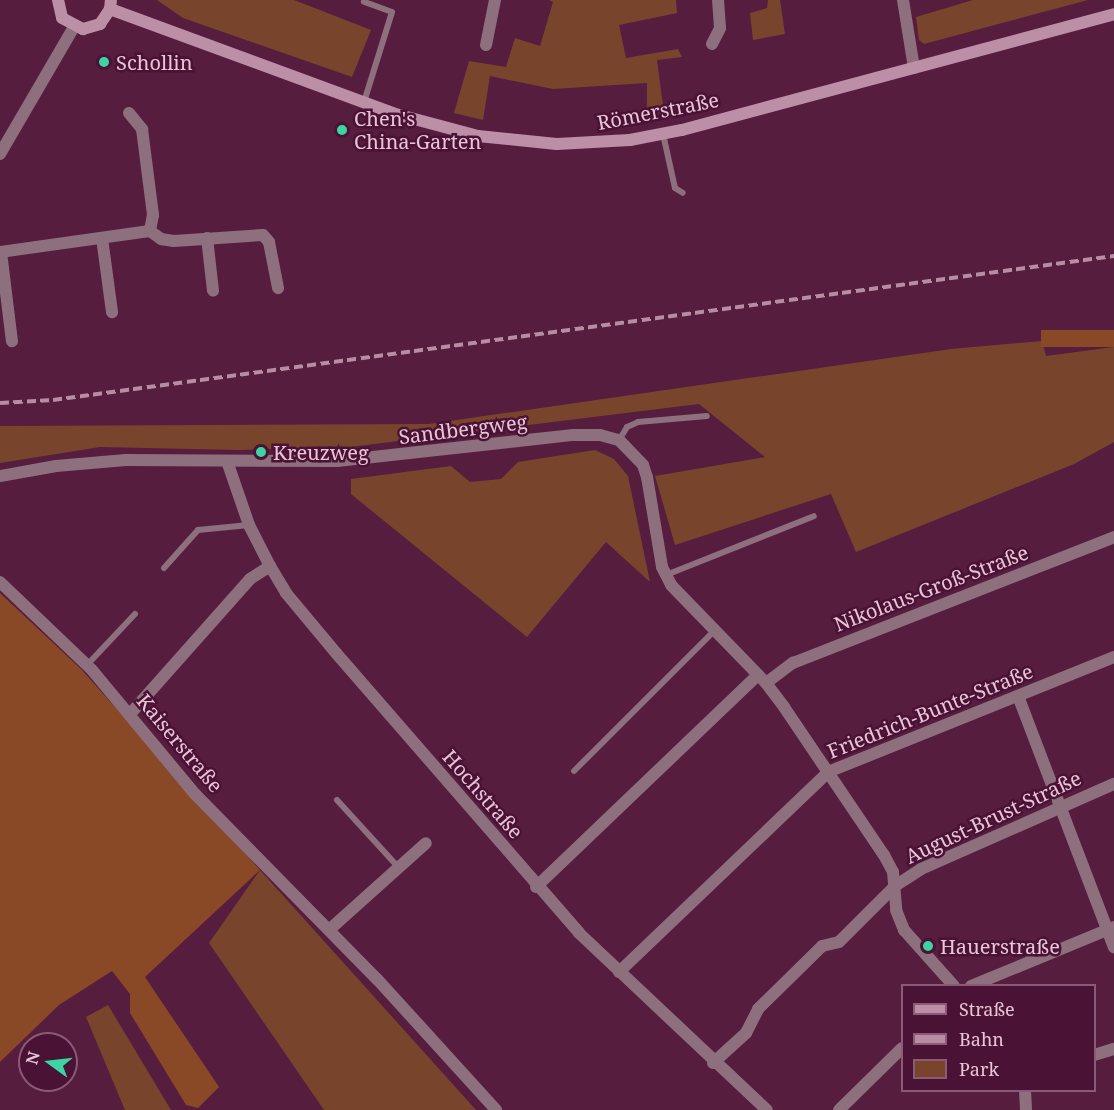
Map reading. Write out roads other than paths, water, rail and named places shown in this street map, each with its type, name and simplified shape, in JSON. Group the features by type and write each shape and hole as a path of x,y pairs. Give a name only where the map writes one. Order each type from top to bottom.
{"main road":[{"path":"58,0 62,18 74,27 92,28 111,4"},
{"name":"Römerstraße","path":"111,4 364,102 457,131 529,144 594,144 662,134 1114,14"}],"street":[{"path":"486,45 495,0"},
{"path":"712,44 720,28 718,0"},
{"path":"903,0 914,68"},
{"path":"0,154 74,27"},
{"path":"129,113 142,129 153,215 150,231"},
{"path":"12,341 1,252 150,231 161,239 174,241 262,235 269,242 278,288"},
{"path":"102,238 112,312"},
{"path":"207,238 213,291"},
{"name":"Sandbergweg","path":"0,476 56,466 126,459 227,461 403,457 574,435 600,435 619,440"},
{"path":"619,440 643,465 666,575 714,630 762,679 828,772 884,855 895,886 896,909 904,930 952,984"},
{"name":"Hochstraße","path":"227,461 249,525 270,566 286,592 336,653 536,887 619,972 767,1110"},
{"name":"Nikolaus-Groß-Straße","path":"536,887 762,679 793,663 1114,537"},
{"path":"130,713 250,579 270,566"},
{"name":"Kaiserstraße","path":"0,582 87,665 130,713 195,794 329,930 496,1110"},
{"name":"Friedrich-Bunte-Straße","path":"619,972 828,772 1114,657"},
{"path":"1018,696 1111,928 1114,947"},
{"name":"August-Brust-Straße","path":"714,1063 746,1033 758,1009 822,946 839,942 895,886 921,869 1114,784"},
{"path":"329,930 426,843"},
{"path":"976,984 1111,928"},
{"path":"1096,1055 1114,1049"},
{"path":"839,1110 901,1050"},
{"path":"1025,1092 1026,1110"}],"lane":[{"path":"364,2 392,12 364,102"},
{"path":"662,134 675,188 683,193"},
{"path":"619,440 627,427 638,422 707,416"},
{"path":"666,575 814,516"},
{"path":"164,568 198,530 249,525"},
{"path":"87,665 135,614"},
{"path":"574,771 714,630"},
{"path":"337,800 399,868"}],"railway":[{"path":"0,403 53,400 1114,256"}],"place":[{"name":"Schollin","path":"104,62"},
{"name":"Chen's China-Garten","path":"342,130"},
{"name":"Kreuzweg","path":"261,452"},
{"name":"Hauerstraße","path":"928,946"}]}
